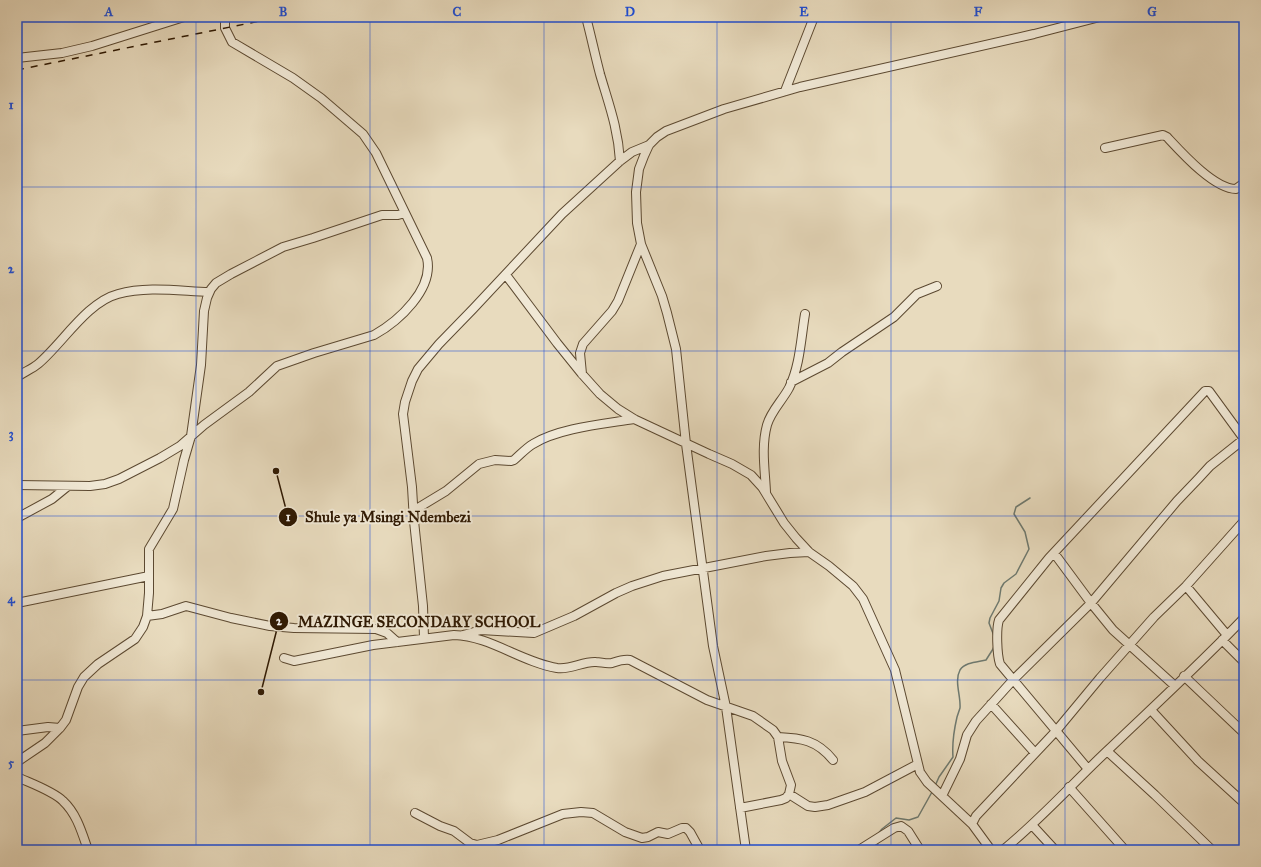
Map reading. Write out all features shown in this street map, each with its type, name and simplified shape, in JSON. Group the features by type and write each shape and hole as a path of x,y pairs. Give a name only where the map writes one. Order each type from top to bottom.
{"street":[{"path":"17,58 62,53 92,46 184,17"},
{"path":"17,485 90,486 110,483 160,458 180,446 249,392 277,366 307,355 374,335 391,324 409,308 424,284 428,263 420,242 376,153 363,134 327,103 294,78 232,42 225,28 224,17"},
{"path":"586,17 619,140 620,161"},
{"path":"785,91 814,17"},
{"path":"746,850 726,707 713,646 702,568 686,444 676,350 662,296 641,244 637,223 636,192 639,169 649,145 666,131 679,125 724,109 785,91 883,67 1034,34 1100,17"},
{"path":"1105,148 1163,135 1196,166 1223,186 1236,189 1244,183"},
{"path":"424,638 423,606 413,511 411,475 403,414 404,402 412,381 418,369 438,344 506,275 562,214 620,161 632,152 649,145"},
{"path":"17,762 45,743 60,728 66,720 78,687 84,677 98,664 135,639 143,627 147,616 149,593 148,553 150,546 173,509 191,436 201,366 204,310 209,292 216,283 283,246 313,238 382,215 398,215 405,213"},
{"path":"582,374 580,353 583,344 612,311 618,301 641,244"},
{"path":"506,275 582,374 600,394 618,409 634,419 744,470 758,482 766,492 788,529 809,552 853,586 863,598 895,670 918,764 924,779 972,824 991,850"},
{"path":"791,382 828,363 894,317 917,294 937,286"},
{"path":"17,377 38,364 95,306 116,294 160,290 209,292"},
{"path":"766,492 764,438 769,418 783,398 791,382 800,351 804,314"},
{"path":"942,796 960,759 967,735 976,721 1014,680 1090,603 1177,501 1210,466 1244,439 1208,391 1205,391 1054,553 1008,608 998,623 996,631 999,661 1014,680 1056,731 1088,769"},
{"path":"413,511 446,491 479,464 495,460 514,460 533,444 550,436 594,425 634,419"},
{"path":"17,518 52,499 68,486"},
{"path":"972,824 981,810 1056,731 1154,617 1186,586 1244,521"},
{"path":"284,658 294,661 373,645 424,638 462,635 481,630 534,633 568,619 632,586 670,574 766,556 809,552"},
{"path":"1054,553 1090,603 1113,630 1175,686"},
{"path":"17,603 149,576"},
{"path":"1186,586 1244,662"},
{"path":"147,616 162,614 187,606 231,618 270,626 294,628 379,629 387,633 398,642"},
{"path":"1003,850 1032,825 1244,618"},
{"path":"462,635 491,644 530,660 559,668 566,668 592,662 609,663 630,660 691,692 726,707 753,716 773,730 778,737 782,761 791,785 789,794 782,800 740,808"},
{"path":"1184,676 1244,733"},
{"path":"991,704 1035,753"},
{"path":"1150,710 1198,761 1244,803"},
{"path":"17,731 48,727 60,728"},
{"path":"778,737 800,739 814,744 824,749 833,760"},
{"path":"1107,751 1212,850"},
{"path":"789,794 808,806 815,807 828,805 865,792 918,764"},
{"path":"17,776 63,800 75,816 88,850"},
{"path":"1069,788 1125,850"},
{"path":"415,813 440,826 454,831 470,843 477,845 498,840 563,814 581,812 593,813 625,832 642,838 658,832 668,834 682,828 686,828 690,832 700,850"},
{"path":"1032,825 1055,850"},
{"path":"859,850 900,826 904,827 908,831 920,850"}],"waterway":[{"path":"994,636 989,623 999,601 1001,588 1004,583 1016,574 1029,549 1025,532 1014,514 1016,507 1030,498"},
{"path":"935,786 939,777 953,757 954,732 960,708 958,674 965,665 986,660 994,646"},
{"path":"877,835 896,818 909,820 918,817 932,792"},
{"path":"877,842 879,850"}],"railway":[{"path":"17,70 280,17"}],"place":[{"name":"Shule ya Msingi Ndembezi","path":"276,471"},
{"name":"MAZINGE SECONDARY SCHOOL","path":"261,692"}]}
